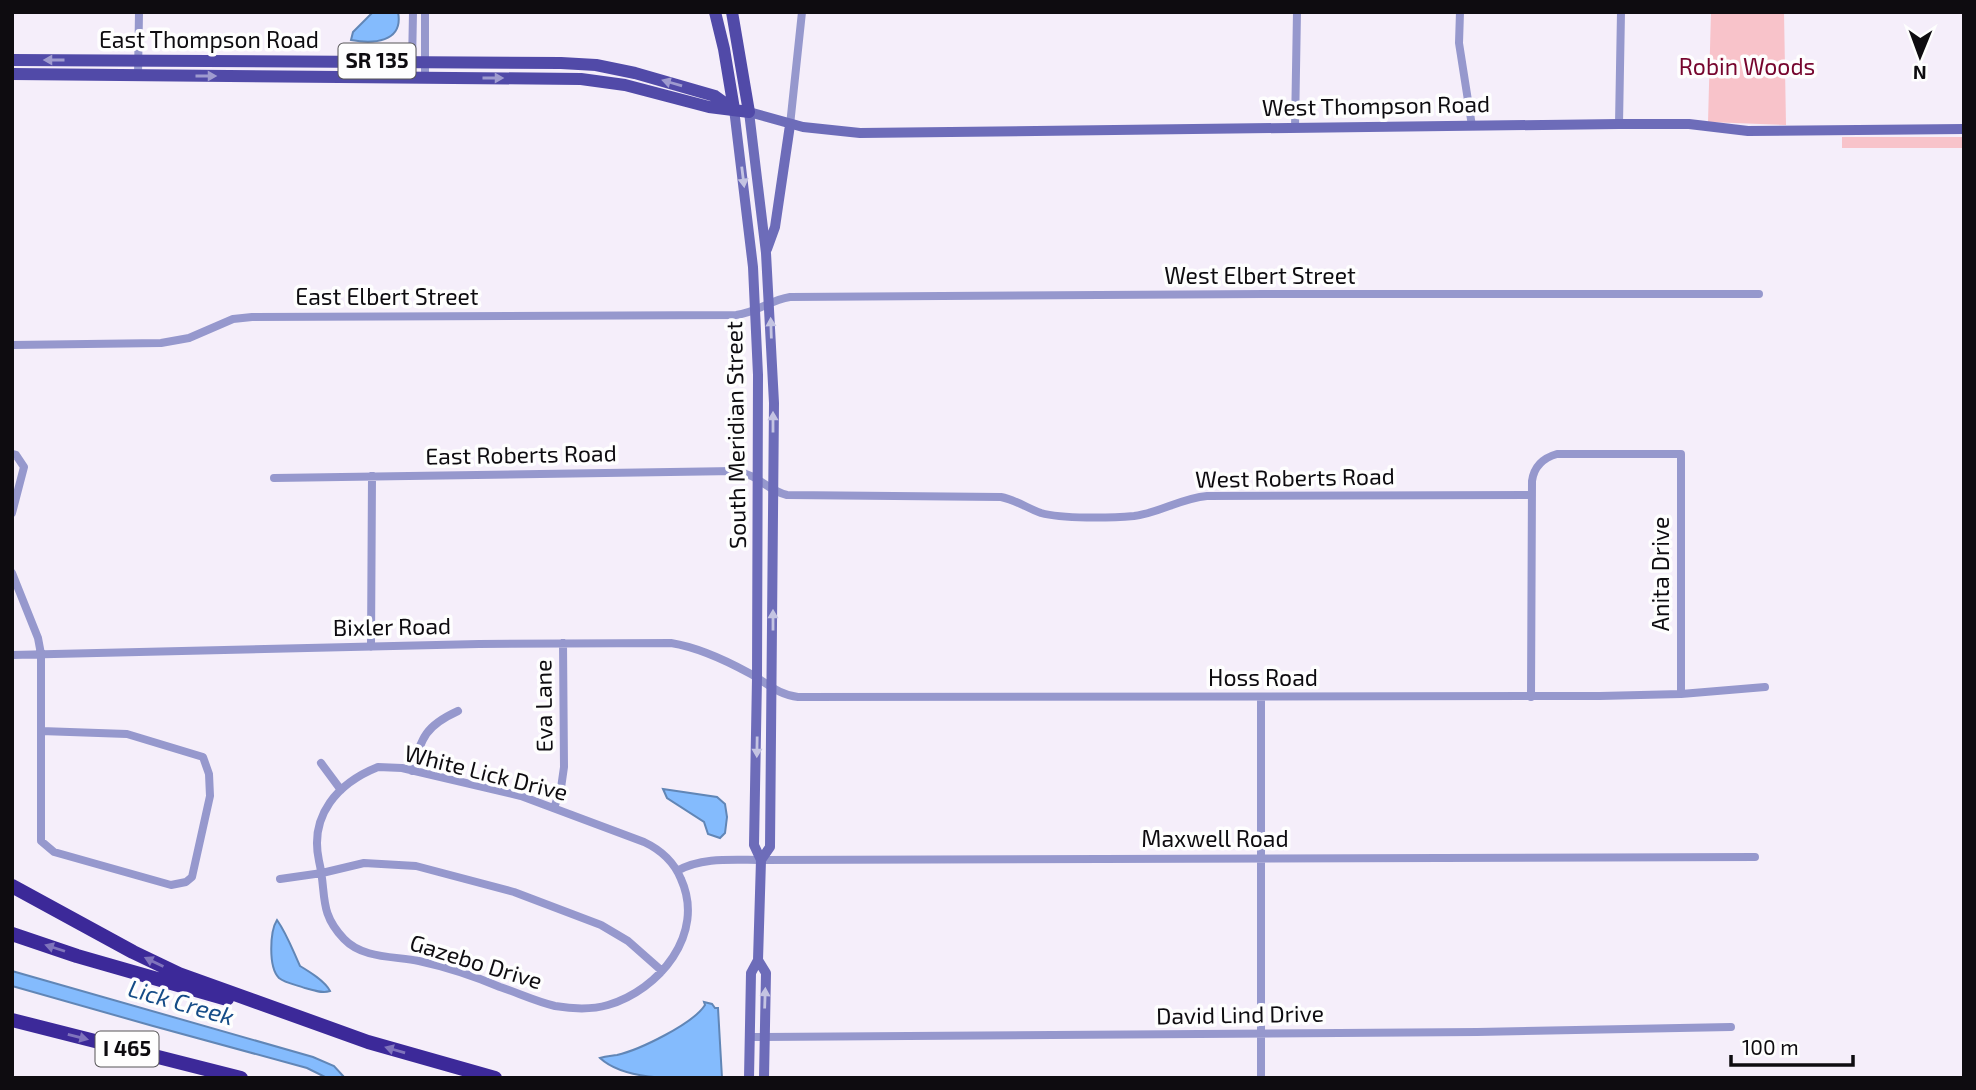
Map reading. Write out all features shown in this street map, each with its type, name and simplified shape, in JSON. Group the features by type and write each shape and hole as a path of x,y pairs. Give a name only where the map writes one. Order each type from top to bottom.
{"highway":[{"path":"12,886 166,968 368,1042 495,1078"},
{"path":"12,934 77,956 332,1029"},
{"name":"I 465","path":"12,1020 242,1078"}],"main road":[{"name":"South Meridian Street","path":"715,12 734,109 750,233 763,306 774,403 766,484 765,683 754,845 761,860 758,960 751,973 748,1078"},
{"name":"South Meridian Street","path":"732,12 749,112 766,253 758,375 766,484 765,683 769,847 761,860"},
{"name":"East Thompson Road","path":"12,60 596,65 635,72 715,96 734,109"},
{"name":"East Thompson Road","path":"12,74 598,80 709,107 749,112 790,125"},
{"name":"West Thompson Road","path":"790,125 815,130 860,133 1619,124 1689,124 1748,131 1964,129"},
{"name":"South Meridian Street","path":"766,253 775,228 790,125"},
{"name":"South Meridian Street","path":"758,960 766,973 764,1078"}],"street":[{"path":"138,76 139,12"},
{"path":"413,12 418,62 425,78"},
{"path":"411,78 418,62 425,12"},
{"name":"South Meridian Street","path":"790,125 802,12"},
{"path":"1295,128 1297,12"},
{"path":"1460,12 1459,43 1472,126"},
{"path":"1619,124 1621,12"},
{"name":"West Elbert Street","path":"763,306 786,297 803,296 1759,294"},
{"name":"East Elbert Street","path":"12,345 161,343 189,338 229,320 253,317 736,316 763,306"},
{"path":"12,454 16,455 24,467 12,513"},
{"name":"Anita Drive","path":"1532,495 1535,469 1543,460 1554,454 1681,454 1681,694"},
{"name":"East Roberts Road","path":"274,478 735,471 766,484"},
{"path":"371,647 372,476"},
{"name":"West Roberts Road","path":"766,484 787,495 1001,498 1016,500 1043,513 1059,516 1142,515 1188,498 1207,496 1532,495"},
{"path":"1531,697 1532,495"},
{"path":"12,573 38,638 41,654 41,731 41,841 54,852 171,885 186,882 191,877 210,796 209,775 203,757 127,734 41,731"},
{"name":"Bixler Road","path":"12,655 663,642 679,644 747,671 765,683"},
{"name":"Eva Lane","path":"554,808 564,767 563,643"},
{"name":"Hoss Road","path":"765,683 784,695 798,697 1531,697 1681,694 1765,687"},
{"path":"1261,698 1261,1078"},
{"path":"412,771 428,730 439,719 458,711"},
{"path":"321,764 341,789"},
{"name":"White Lick Drive","path":"322,873 316,848 320,820 341,789 378,767 412,771 521,796 648,844 662,853 677,871 686,892 688,918 680,943 662,971"},
{"name":"Maxwell Road","path":"677,871 708,860 1755,857"},
{"path":"280,879 364,863 416,866 495,886 601,925 628,941 662,971"},
{"name":"Gazebo Drive","path":"322,873 324,903 330,921 346,942 363,952 418,961 455,971 540,1002 568,1008 592,1008 620,1001 640,990 662,971"},
{"name":"David Lind Drive","path":"749,1037 1477,1032 1731,1027"}],"green space":[{"name":"Robin Woods","path":"1711,12 1784,12 1786,125 1708,122"},
{"path":"1842,137 1964,137 1964,148 1842,148"}],"water":[{"path":"373,12 398,12 396,30 391,36 377,41 351,40 353,32"},
{"path":"663,789 717,797 725,804 725,833 720,838 708,834 704,822 667,798"},
{"path":"277,920 300,966 321,980 330,991 315,991 288,983 275,973 271,949"},
{"name":"Lick Creek","path":"12,971 313,1057 334,1066 345,1078 327,1078 307,1068 12,986"},
{"path":"704,1002 718,1008 722,1078 641,1075 625,1072 600,1058 627,1052 665,1035 699,1012 705,1005"}]}
